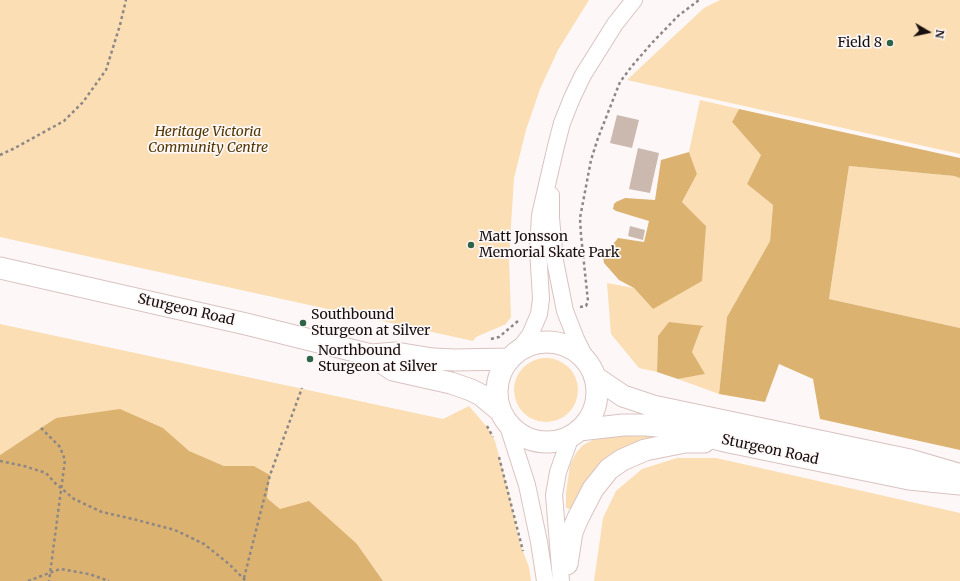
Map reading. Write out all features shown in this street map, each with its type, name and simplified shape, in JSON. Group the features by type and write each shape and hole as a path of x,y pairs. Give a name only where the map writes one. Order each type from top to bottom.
{"main road":[{"name":"Sturgeon Road","path":"0,268 246,324 372,355 396,353 434,359 455,360 514,354"},
{"path":"537,342 556,342 573,348 591,369 597,397 595,406 586,424 575,433 554,442 536,441 520,434 497,418 497,384 502,367 514,354 537,342"},
{"name":"Sturgeon Road","path":"372,355 393,370 451,383 481,395 497,418"},
{"name":"Sturgeon Road","path":"591,369 623,396 653,406 910,460 960,475"},
{"name":"Sturgeon Road","path":"575,433 623,425 668,427 730,442 909,479 960,484"},
{"path":"564,575 571,537 578,518 593,489 608,469 622,460 645,450 685,442 730,442"}],"street":[{"path":"514,354 530,335 539,314 541,299 538,249 540,215 562,123 583,75 615,24 634,0"},
{"path":"551,165 551,218 555,260 565,311 576,339 591,369"},
{"path":"497,418 527,486 539,542 545,581"},
{"path":"564,575 554,495 558,472 575,433"}],"path":[{"path":"0,155 64,121 83,102 106,70 126,0"},
{"path":"578,308 586,306 588,301 581,235 582,207 591,160 611,104 620,82 632,66 678,16 700,0"},
{"path":"488,340 499,337 522,317"},
{"path":"245,580 270,475 302,388"},
{"path":"495,441 487,427 497,418"},
{"path":"41,428 60,447 65,460 49,581"},
{"path":"499,455 520,544 525,557"},
{"path":"0,461 24,466 46,473 74,499 102,512 175,530 204,544 229,564 245,580"},
{"path":"28,581 60,569 89,574 108,581"}],"green space":[{"name":"Heritage Victoria Community Centre","path":"0,0 589,0 558,50 540,89 526,130 514,178 509,258 511,317 506,324 476,337 473,341 0,237"},
{"path":"720,0 960,0 960,154 627,80 704,8"},
{"path":"700,100 739,109 732,122 761,155 747,184 773,205 770,241 727,317 719,394 678,379 704,374 692,352 701,328 703,327 658,336 657,372 639,368 611,334 607,283 634,288 653,309 706,226 682,202 697,174 689,152"},
{"path":"849,166 954,176 960,178 960,328 829,299"},
{"path":"0,324 443,419 469,406 487,427 495,441 520,544 529,567 531,581 383,581 357,544 280,509 267,498 270,475 254,466 224,466 188,451 163,428 56,418 0,455"},
{"path":"546,358 564,364 572,372 578,390 572,408 564,416 546,422 528,416 520,408 514,390 520,372 528,364"},
{"path":"652,434 652,438 629,445 605,461 571,509 566,508 566,493 570,465 576,453 583,445 597,438"},
{"path":"677,458 716,458 960,513 960,581 594,581 603,518 616,491 642,469"}],"shaded area":[{"path":"739,109 960,158 960,178 954,176 849,166 829,299 960,328 960,450 820,419 813,379 779,364 765,402 719,394 727,317 770,241 773,205 747,184 761,155 732,122"},
{"path":"689,152 697,174 682,202 706,226 702,281 653,309 634,288 619,280 604,263 603,257 618,238 644,242 649,221 616,211 613,209 614,204 625,198 655,200 661,160"},
{"path":"669,322 704,326 701,328 692,352 705,374 678,379 657,372 658,336"},
{"path":"120,409 163,428 189,451 224,466 254,466 270,475 267,498 280,509 309,501 357,544 383,581 0,581 0,455 56,418"}],"building":[{"path":"617,115 639,120 632,148 610,143"},
{"path":"638,148 659,153 650,193 629,189"},
{"path":"630,226 645,230 643,240 628,236"}],"place":[{"name":"Field 8","path":"890,43"},
{"name":"Matt Jonsson Memorial Skate Park","path":"471,245"},
{"name":"Southbound Sturgeon at Silver","path":"303,323"},
{"name":"Northbound Sturgeon at Silver","path":"310,359"}]}
